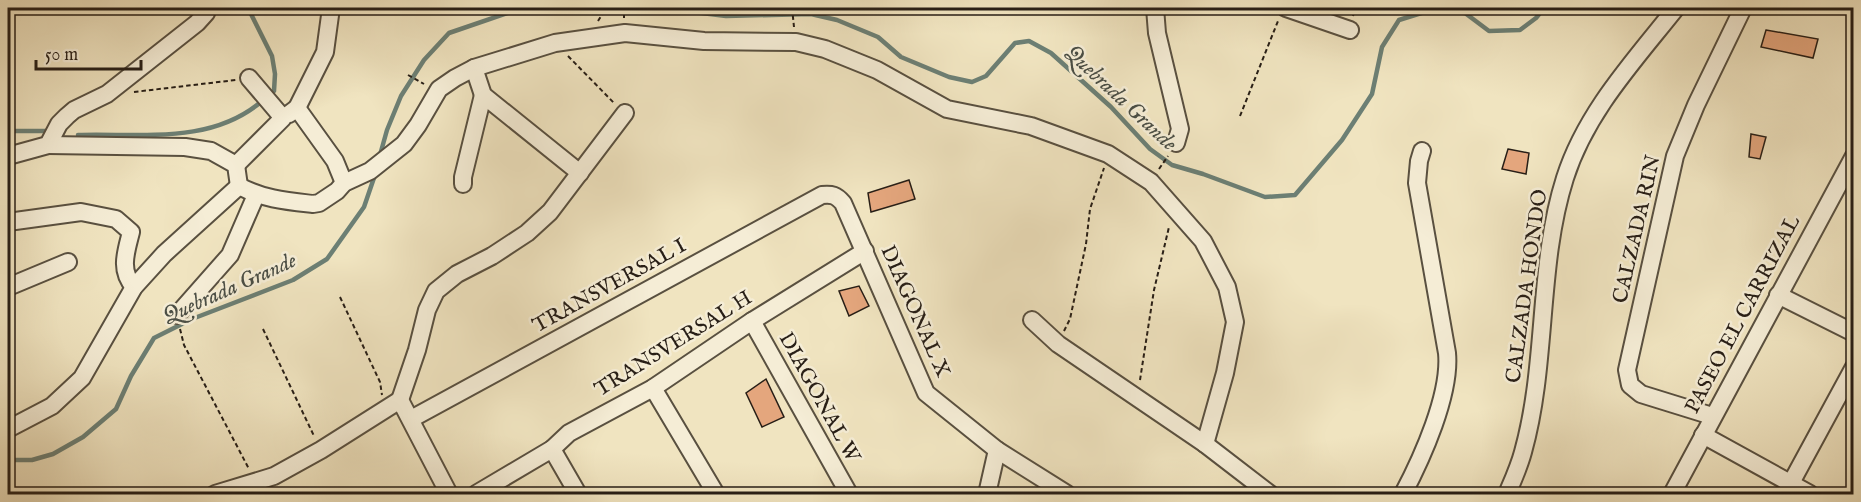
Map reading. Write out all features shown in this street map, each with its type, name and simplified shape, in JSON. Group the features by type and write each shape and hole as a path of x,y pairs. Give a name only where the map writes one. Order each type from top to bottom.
{"street":[{"path":"48,145 59,124 74,110 107,94 197,23 208,8"},
{"path":"236,165 283,118 297,108 325,52 331,8"},
{"path":"1155,8 1157,33 1180,129 1176,143"},
{"name":"CALZADA HONDO","path":"1507,495 1521,460 1526,440 1550,251 1565,178 1580,140 1598,106 1676,8"},
{"name":"CALZADA RIN","path":"1713,416 1641,393 1630,385 1628,370 1675,156 1710,75 1743,8"},
{"path":"1282,13 1350,30"},
{"path":"239,186 256,195 275,200 319,203 337,191 344,183 370,171 404,144 439,89 474,68 555,43 625,33 704,41 796,42 825,49 878,70 946,109 1031,126 1108,154 1151,182 1203,241 1227,287 1235,322 1225,373 1205,444"},
{"path":"463,184 483,95 474,68"},
{"path":"249,78 283,118"},
{"path":"483,95 580,173"},
{"path":"297,108 335,161 344,183"},
{"path":"215,495 274,476 321,450 400,400 417,350 427,310 436,291 457,274 492,256 527,233 550,212 625,113"},
{"path":"8,156 48,145 185,147 211,151 236,165"},
{"path":"1403,495 1426,446 1448,368 1448,353 1417,183 1422,151"},
{"name":"PASEO EL CARRIZAL","path":"1672,495 1854,156"},
{"path":"236,165 239,186"},
{"path":"8,429 52,406 82,378 134,287 164,254 239,186"},
{"name":"DIAGONAL X","path":"830,194 837,196 843,203 926,393 997,450 1067,495"},
{"name":"TRANSVERSAL I","path":"411,419 822,195 830,194"},
{"path":"177,315 230,255 256,195"},
{"path":"8,222 81,212 116,219 131,232 125,257 125,277 134,287"},
{"name":"TRANSVERSAL H","path":"476,495 552,449 569,433 653,388 752,321 865,251"},
{"path":"8,287 68,262"},
{"path":"1778,294 1854,333"},
{"path":"1032,320 1058,344 1205,444 1270,495"},
{"name":"DIAGONAL W","path":"752,321 849,495"},
{"path":"1788,489 1854,367"},
{"path":"653,388 716,495"},
{"path":"400,400 449,495"},
{"path":"1703,435 1788,489 1810,495"},
{"path":"552,449 578,495"},
{"path":"987,495 997,450"}],"path":[{"path":"792,8 795,31"},
{"path":"1240,116 1282,13"},
{"path":"555,43 625,113"},
{"path":"408,75 425,85"},
{"path":"107,94 155,91 249,78"},
{"path":"1158,172 1176,143"},
{"path":"1058,344 1070,319 1086,244 1090,209 1108,154"},
{"path":"1137,396 1154,290 1174,207"},
{"path":"340,297 380,382 385,410"},
{"path":"263,329 321,450"},
{"path":"183,345 255,482"}],"building":[{"path":"1766,30 1818,39 1813,58 1761,47"},
{"path":"1751,134 1766,137 1760,159 1749,157"},
{"path":"1508,149 1529,153 1526,174 1502,169"},
{"path":"909,180 915,199 871,212 868,193"},
{"path":"859,286 869,306 849,316 839,291"},
{"path":"766,379 784,417 762,427 746,393"}],"waterway":[{"path":"248,8 272,56 275,74 274,91 268,95"},
{"name":"Quebrada Grande","path":"380,155 401,96 424,60 449,33 522,8"},
{"name":"Quebrada Grande","path":"661,8 726,16 811,14 837,20 878,37 901,57 949,77 972,82 986,76 1015,43 1029,41 1051,53 1111,107 1150,149 1172,165 1265,197 1295,195 1342,140 1372,94 1382,47 1399,20 1431,10 1465,13 1489,31 1520,30 1536,18 1544,8"},
{"path":"78,135 150,135 198,131 221,125 242,115 262,101"},
{"path":"8,131 46,131"},
{"name":"Quebrada Grande","path":"8,460 32,460 53,454 83,437 116,409 131,376 154,338 192,319 293,280 327,259 364,207 376,172"}]}
